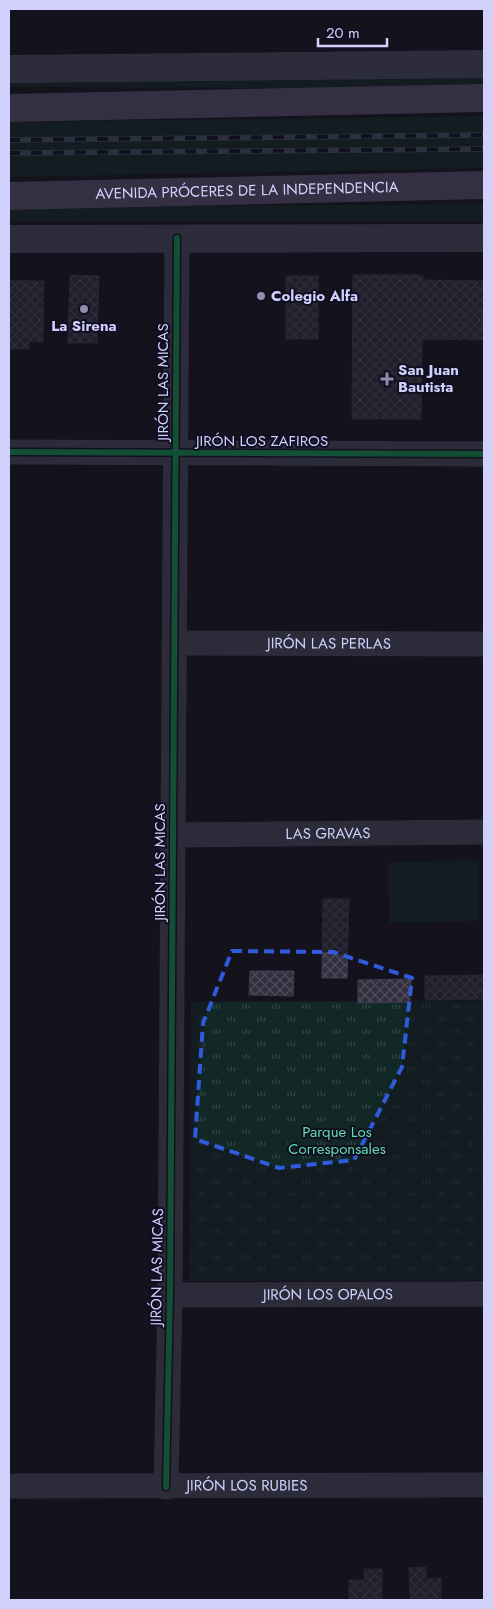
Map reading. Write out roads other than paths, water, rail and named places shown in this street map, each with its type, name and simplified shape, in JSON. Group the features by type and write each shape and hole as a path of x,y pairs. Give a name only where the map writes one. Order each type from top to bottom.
{"main road":[{"path":"9,69 484,64"},
{"path":"9,108 484,98"},
{"name":"AVENIDA PRÓCERES DE LA INDEPENDENCIA","path":"9,196 484,185"},
{"path":"9,239 484,238"}],"street":[{"name":"JIRÓN LAS MICAS","path":"166,1487 170,1295 177,238"},
{"name":"JIRÓN LOS ZAFIROS","path":"9,452 484,454"},
{"name":"JIRÓN LAS PERLAS","path":"174,643 484,644"},
{"name":"LAS GRAVAS","path":"172,835 484,832"},
{"name":"JIRÓN LOS OPALOS","path":"170,1295 484,1294"},
{"name":"JIRÓN LOS RUBIES","path":"9,1486 484,1485"}],"railway":[{"path":"9,140 484,135"},
{"path":"9,153 484,149"}],"place":[{"name":"Colegio Alfa","path":"261,296"},
{"name":"La Sirena","path":"84,309"},
{"name":"San Juan Bautista","path":"387,379"}],"park label":[{"name":"Parque Los Corresponsales","path":"337,1140"}]}
